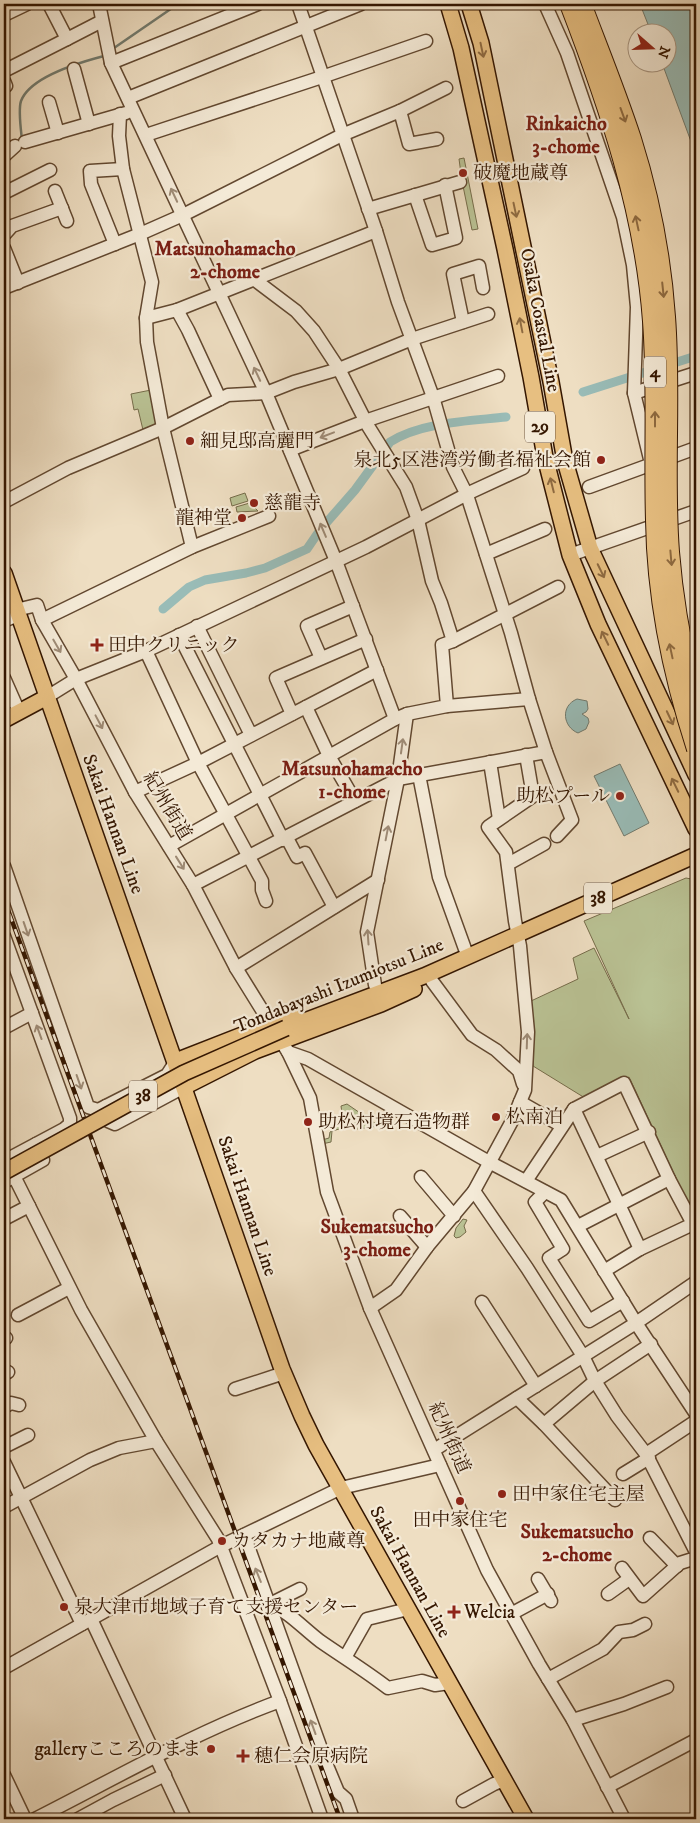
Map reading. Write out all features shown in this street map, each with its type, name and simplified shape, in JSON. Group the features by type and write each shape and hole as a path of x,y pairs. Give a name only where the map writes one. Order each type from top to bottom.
{"highway":[{"name":"4","path":"569,4 593,67 619,147 633,200 648,278 654,358 656,555 666,626 683,702 696,748"},
{"name":"4","path":"582,4 632,140 647,196 661,274 668,356 670,552 680,624 696,701"}],"main road":[{"name":"Osaka Coastal Line","path":"448,4 464,57 532,377 545,457 570,555 598,624 696,828"},
{"name":"Osaka Coastal Line","path":"469,4 483,52 565,460 590,548 696,775"},
{"name":"Sakai Hannan Line","path":"4,573 284,1373 302,1416 340,1488 526,1819"},
{"path":"4,720 47,697"},
{"name":"Tondabayashi Izumiotsu Line","path":"6,1168 184,1073 281,1036 424,976 696,854"},
{"name":"38","path":"184,1087 255,1051 375,985 489,939 500,941"},
{"name":"38","path":"176,1061 281,1036 382,1004 475,961 500,941"}],"street":[{"path":"4,16 27,4"},
{"path":"49,4 67,38"},
{"path":"99,4 110,56 266,392 336,561 378,670 401,716 398,779 367,932 375,985"},
{"path":"110,56 258,4"},
{"path":"298,4 376,231 398,302 433,397 453,467 467,495 546,752 572,820 557,836"},
{"path":"128,98 361,4"},
{"path":"545,4 567,53 623,217 633,265 637,306 634,389 652,465 673,519"},
{"path":"4,71 102,21"},
{"path":"146,135 426,41"},
{"path":"74,69 89,124"},
{"path":"4,288 183,215 342,135 400,111 446,88"},
{"path":"49,102 58,133"},
{"path":"4,156 20,144 134,110"},
{"path":"400,111 409,144 437,139"},
{"path":"120,114 119,136 123,169 152,282 146,318 147,342 163,428 192,547"},
{"path":"115,244 91,184 90,171 123,169"},
{"path":"4,192 50,170"},
{"path":"368,209 460,182"},
{"path":"415,195 432,245 456,238 445,186"},
{"path":"55,191 67,220"},
{"path":"4,236 12,226 62,208"},
{"path":"146,318 177,310 376,231"},
{"path":"4,248 18,283"},
{"path":"463,322 453,274 479,266 483,288"},
{"path":"255,280 296,311 314,331 339,368 365,421 406,487 418,520 432,581 453,641"},
{"path":"177,310 220,399"},
{"path":"4,502 68,468 163,428 220,399 228,396 266,392 339,368 412,339 488,314"},
{"path":"634,389 696,373"},
{"path":"290,450 365,421 498,376"},
{"path":"589,487 696,448"},
{"path":"47,697 76,679 146,651 336,561 524,468"},
{"path":"570,555 696,511"},
{"path":"42,620 192,547 269,516"},
{"path":"486,554 545,529"},
{"path":"447,706 442,645 558,587"},
{"name":"紀州街道","path":"16,610 37,605 42,620 76,679 135,792 193,885 236,968 281,1036 310,1098 327,1192 370,1308 487,1570 573,1720 624,1819"},
{"path":"321,658 306,626 353,606"},
{"path":"4,621 12,617 16,610"},
{"path":"197,626 251,735"},
{"path":"179,635 260,796 297,857 305,853 334,907"},
{"path":"292,714 276,678 366,639"},
{"path":"146,651 198,763 250,856 262,881 262,890 266,901"},
{"path":"135,792 198,763 378,670"},
{"path":"4,678 19,712"},
{"path":"169,846 401,716 447,706 529,699"},
{"path":"306,706 329,756 355,801"},
{"path":"193,885 398,779 546,752"},
{"path":"370,1308 396,1290 427,1247 474,1191 512,1121 525,1090 528,1032 522,959 506,852 488,827 533,796 526,755"},
{"path":"490,762 499,819"},
{"path":"419,775 439,877 465,949"},
{"path":"508,864 544,844"},
{"path":"4,866 88,1107 98,1110 167,1075 176,1061"},
{"path":"236,968 378,880"},
{"path":"4,936 70,1118 70,1124 64,1129 36,1144 6,1168"},
{"path":"432,981 472,1035 496,1050 518,1071 525,1090"},
{"path":"4,1028 32,1013"},
{"path":"281,1036 308,1059 489,1162 561,1200 636,1323 696,1414"},
{"path":"526,1181 574,1109 624,1083 649,1132 669,1179 693,1224 640,1249 604,1271"},
{"path":"106,1106 104,1111 108,1121 115,1124 184,1087"},
{"path":"520,1102 562,1126"},
{"path":"574,1109 640,1249"},
{"path":"597,1156 649,1132"},
{"path":"6,1168 43,1160 36,1144"},
{"path":"6,1168 29,1206 69,1288 156,1441 221,1546 280,1701 322,1819"},
{"path":"421,1177 454,1216"},
{"path":"578,1226 669,1179"},
{"path":"474,1191 583,1356 595,1381 617,1416 648,1456 696,1552"},
{"path":"545,1192 535,1202 563,1249 549,1258 589,1322 623,1301"},
{"path":"4,1219 29,1206"},
{"path":"400,1216 427,1247"},
{"path":"434,1450 636,1323 696,1282"},
{"path":"25,1314 69,1288"},
{"path":"482,1302 536,1386"},
{"path":"544,1424 595,1381 651,1344"},
{"path":"235,1389 284,1373"},
{"path":"517,1398 615,1500"},
{"path":"4,1407 11,1403 19,1405"},
{"path":"623,1474 696,1421"},
{"path":"4,1447 28,1435"},
{"path":"4,1507 90,1460 119,1448 156,1441"},
{"path":"4,1462 155,1755 185,1819"},
{"path":"4,1668 221,1546 340,1488 440,1465"},
{"path":"244,1536 328,1768 338,1792 346,1799 353,1819"},
{"path":"650,1538 678,1566"},
{"path":"608,1594 626,1573 643,1596 678,1566 696,1558"},
{"path":"511,1614 550,1597 538,1579"},
{"path":"270,1604 300,1589"},
{"path":"270,1604 281,1608 320,1640 346,1656 388,1688 422,1681 435,1685 449,1683"},
{"path":"346,1656 367,1619 408,1609"},
{"path":"548,1679 603,1649 619,1632 633,1630 645,1624"},
{"path":"573,1720 624,1704 668,1687"},
{"path":"35,1819 155,1755 245,1714 280,1701"},
{"path":"607,1787 695,1740"},
{"path":"4,1775 25,1819"},
{"path":"78,1819 164,1776"},
{"path":"463,1801 504,1780"}],"green space":[{"path":"464,158 478,229 472,230 459,159"},
{"path":"151,390 159,424 143,430 138,409 134,410 131,394"},
{"path":"245,493 248,501 232,506 230,498"},
{"path":"253,502 258,511 237,512 236,507"},
{"path":"686,878 696,880 696,1221 629,1077 585,1098 533,1066 531,1001 578,979 573,958 594,948 629,1019 584,921"},
{"path":"347,1104 379,1126 357,1129 354,1125 332,1131 334,1130 334,1123 340,1121 341,1106"},
{"path":"332,1131 331,1142 322,1144 322,1140 329,1138"},
{"path":"463,1219 467,1220 464,1226 466,1232 456,1238 454,1236 456,1228"}],"water":[{"path":"640,4 696,4 696,155 665,72 678,72 678,22 647,22"},
{"path":"577,699 587,701 588,709 582,714 588,718 589,722 586,729 578,733 569,726 566,716 568,706"},
{"name":"助松プール","path":"620,764 649,823 624,836 594,776"}],"waterway":[{"path":"114,48 178,4"},
{"path":"22,140 20,105 26,92 57,72 104,56"},
{"path":"583,392 696,356"},
{"path":"163,609 189,587 205,580 265,568 307,549 320,530 355,490 390,442 402,435 431,426 506,417"}],"railway":[{"path":"4,899 340,1819"}],"place":[{"name":"破魔地蔵尊","path":"463,173"},
{"name":"細見邸高麗門","path":"190,441"},
{"name":"泉北5区港湾労働者福祉会館","path":"601,460"},
{"name":"慈龍寺","path":"254,503"},
{"name":"龍神堂","path":"242,518"},
{"name":"田中クリニック","path":"97,645"},
{"name":"助松プール","path":"620,796"},
{"name":"松南泊","path":"496,1117"},
{"name":"助松村境石造物群","path":"308,1122"},
{"name":"田中家住宅主屋","path":"502,1494"},
{"name":"田中家住宅","path":"460,1501"},
{"name":"カタカナ地蔵尊","path":"222,1541"},
{"name":"泉大津市地域子育て支援センター","path":"64,1607"},
{"name":"Welcia","path":"454,1612"},
{"name":"galleryこころのまま","path":"211,1749"},
{"name":"穂仁会原病院","path":"243,1756"}],"district":[{"name":"Rinkaicho 3-chome","path":"566,136"},
{"name":"Matsunohamacho 2-chome","path":"225,260"},
{"name":"Matsunohamacho 1-chome","path":"352,780"},
{"name":"Sukematsucho 3-chome","path":"377,1238"},
{"name":"Sukematsucho 2-chome","path":"577,1544"}]}
